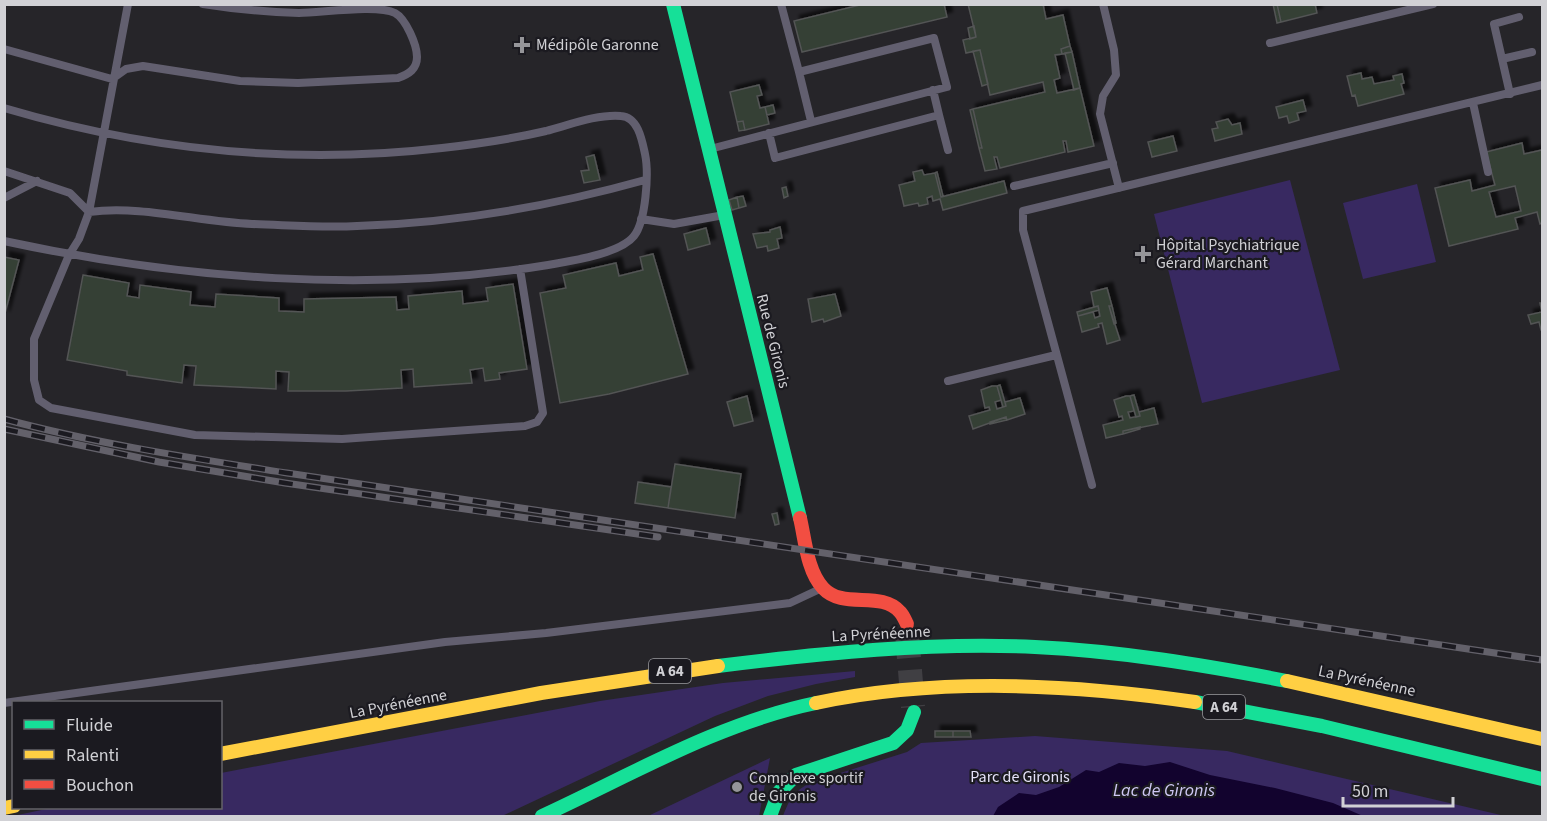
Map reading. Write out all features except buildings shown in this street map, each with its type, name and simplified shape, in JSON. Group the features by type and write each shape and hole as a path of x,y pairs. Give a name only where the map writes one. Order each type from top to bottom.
{"main road":[{"name":"Rue de Gironis","path":"673,4 814,574 822,588"},
{"path":"822,588 830,595 840,598 889,604 903,615 907,624"},
{"name":"La Pyrénéenne","path":"222,754 562,689 666,672 780,657 941,647 1059,649 1180,662 1244,672 1369,698 1542,739"},
{"name":"A 64","path":"542,816 733,726 783,710 844,696 899,690 1057,688 1164,698 1247,710 1367,736 1542,779"},
{"path":"770,816 775,798 783,784 796,775 892,742 902,736 912,723 914,712"}],"lane":[{"path":"128,4 112,79 89,212 34,339 34,380 39,400 51,408 184,433 206,435 342,439 525,426 537,422 543,413 520,269"},
{"path":"112,79 126,69 143,66 240,81 298,83 398,78 409,74 417,63 417,50 403,21 395,13 381,10 298,13 231,9 203,4"},
{"path":"781,4 811,122"},
{"path":"1103,4 1114,50 1116,75 1103,96 1100,114 1119,188"},
{"path":"1270,43 1432,4"},
{"path":"1510,94 1494,24 1519,17"},
{"path":"708,150 947,87 934,38 799,72"},
{"path":"4,49 112,79"},
{"path":"1502,59 1532,52"},
{"path":"1092,485 1023,230 1023,211 1542,88"},
{"path":"933,90 948,150"},
{"path":"1473,103 1488,172"},
{"path":"4,108 103,134 199,149 295,156 375,154 444,148 516,138 604,117 624,115 631,118 639,133 646,160 644,213 634,237 615,249 572,261 484,275 348,280 219,274 69,255 4,241"},
{"path":"769,133 776,158 939,115"},
{"path":"1014,186 1113,163"},
{"path":"4,171 70,194 89,212"},
{"path":"89,212 111,209 227,223 356,226 494,213 558,201 645,180"},
{"path":"4,198 37,181"},
{"path":"641,219 674,224 724,214"},
{"path":"948,381 1056,355"},
{"path":"18,701 445,642 546,633 790,603 822,588"}],"green space":[{"path":"1290,180 1340,370 1202,403 1154,214"},
{"path":"1417,184 1436,262 1363,279 1343,203"},
{"path":"855,671 855,677 768,696 715,716 502,816 13,816 46,809 222,809 222,773 600,701 723,683"},
{"name":"Parc de Gironis","path":"1035,736 1227,751 1505,816 783,816 793,796 812,782 907,752 921,743"},
{"name":"Complexe sportif de Gironis","path":"770,758 759,816 648,816"}],"water":[{"name":"Lac de Gironis","path":"1170,762 1210,775 1333,803 1363,816 993,816 998,807 1019,793 1036,795 1059,787 1086,770 1099,772 1119,763 1145,766"}],"tunnel":[{"path":"907,634 913,707"}],"railway":[{"path":"4,419 109,443 287,473 1542,660"},
{"path":"4,429 159,462 285,483 658,537"}],"traffic: fast":[{"path":"673,4 800,518"},
{"path":"718,666 916,647 1035,647 1130,655 1287,681"},
{"path":"1195,702 1322,726 1542,779"},
{"path":"542,816 710,737 745,723 816,703"},
{"path":"770,816 779,792 796,775 893,743 907,730 914,712"}],"traffic: slow":[{"path":"222,754 541,693 718,666"},
{"path":"1287,681 1542,739"},
{"path":"816,703 909,689 1005,686 1101,691 1195,702"},
{"path":"4,808 12,806"}],"traffic: jam":[{"path":"800,518 810,564 823,588 841,598 883,602 901,613 907,624"}],"place":[{"name":"Médipôle Garonne","path":"522,45"},
{"name":"Hôpital Psychiatrique Gérard Marchant","path":"1143,254"},
{"name":"Complexe sportif de Gironis","path":"737,787"}]}
